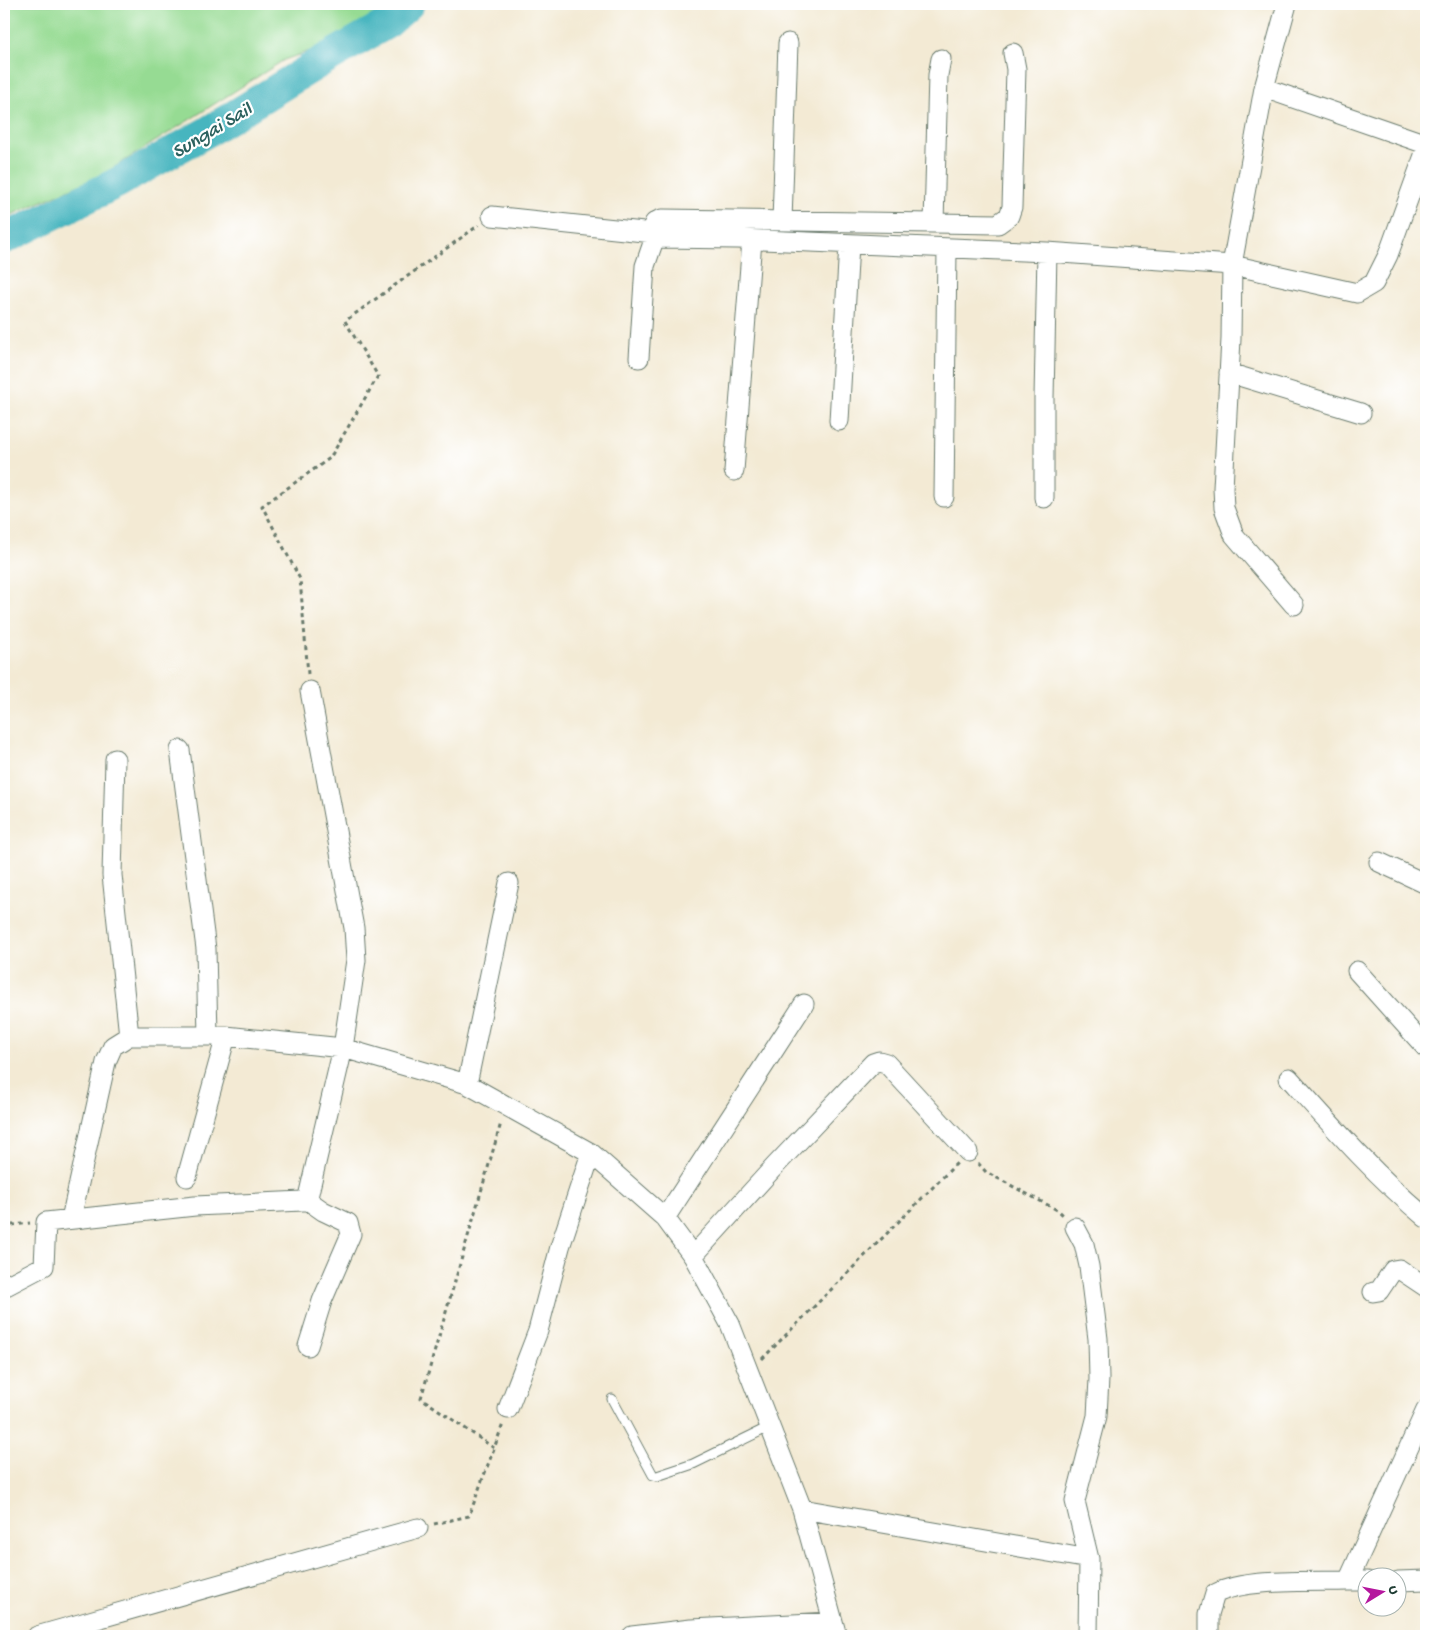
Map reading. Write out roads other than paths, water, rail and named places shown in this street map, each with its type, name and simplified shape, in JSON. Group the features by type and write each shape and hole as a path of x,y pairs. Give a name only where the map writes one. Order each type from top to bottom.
{"street":[{"path":"1287,4 1264,88 1232,265 1223,488 1224,508 1234,535 1294,606"},
{"path":"782,221 788,43"},
{"path":"639,358 645,266 654,235 651,228 653,224 662,218 998,224 1009,216 1012,207 1016,70 1016,63 1012,53"},
{"path":"934,223 938,75 941,59"},
{"path":"1264,88 1426,144"},
{"path":"492,216 654,235 1047,252 1232,265 1357,293 1374,283 1388,255 1426,150"},
{"path":"734,471 752,240"},
{"path":"839,421 849,244"},
{"path":"944,497 947,249"},
{"path":"1044,498 1047,252"},
{"path":"1229,374 1361,413"},
{"path":"306,1199 343,1048 356,960 356,943 310,691"},
{"path":"180,750 217,1036 187,1178"},
{"path":"115,759 112,875 130,1036"},
{"path":"1379,862 1426,884"},
{"path":"468,1084 510,883"},
{"path":"1357,971 1426,1048"},
{"path":"665,1218 804,1004"},
{"path":"71,1219 109,1053 113,1046 130,1036 217,1036 343,1048 468,1084 591,1153 665,1218 693,1256 730,1324 802,1509 835,1629 691,1629 632,1636"},
{"path":"693,1256 872,1063 879,1061 886,1063 968,1152"},
{"path":"1289,1078 1338,1134 1392,1189 1426,1218"},
{"path":"508,1409 538,1331 560,1247 591,1153"},
{"path":"4,1287 44,1266 46,1222 195,1206 303,1201 306,1199"},
{"path":"306,1199 323,1211 348,1223 351,1234 322,1301 308,1346"},
{"path":"1075,1227 1084,1244 1089,1266 1098,1338 1099,1379 1096,1416 1076,1501 1089,1559 1088,1636"},
{"path":"1373,1292 1379,1291 1393,1270 1399,1269 1426,1287"},
{"path":"1348,1581 1426,1410"},
{"path":"802,1509 1089,1559"},
{"path":"37,1636 418,1528"},
{"path":"1408,1580 1426,1580"},
{"path":"1209,1636 1210,1614 1216,1594 1228,1588 1252,1584 1358,1581"}],"lane":[{"path":"612,1399 653,1475 657,1476 694,1464 771,1426"}],"waterway":[{"name":"Sungai Sail","path":"4,239 119,182 207,132 388,23 409,4"}]}
